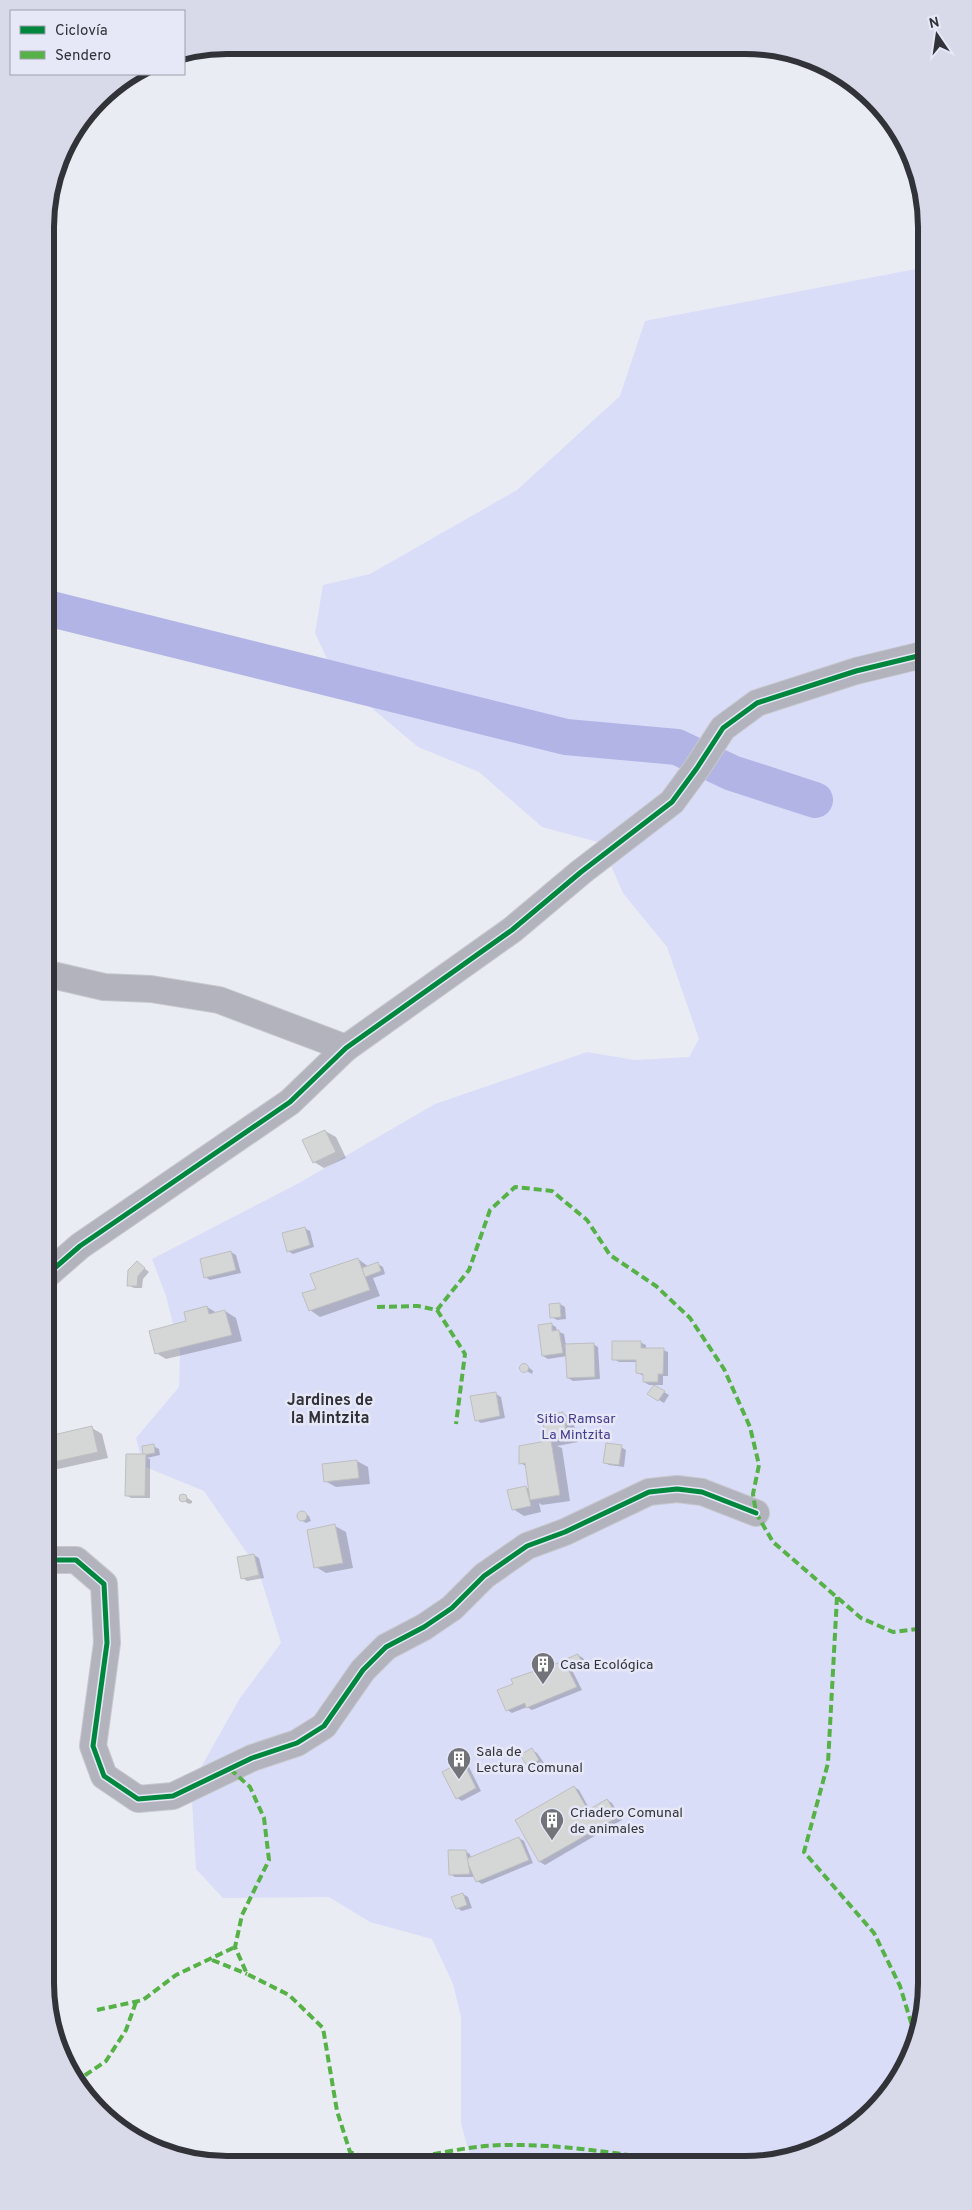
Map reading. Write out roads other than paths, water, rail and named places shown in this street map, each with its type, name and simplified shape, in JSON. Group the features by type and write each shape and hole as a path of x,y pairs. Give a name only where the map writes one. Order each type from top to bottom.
{"street":[{"path":"54,1268 80,1246 290,1102 346,1048 512,930 581,872 672,802 723,728 757,703 856,672 918,656"},
{"path":"54,975 104,987 152,989 219,1000 346,1048"},
{"path":"54,1560 76,1560 104,1584 107,1643 93,1746 104,1776 138,1799 173,1796 252,1758 297,1743 324,1726 363,1670 386,1648 424,1627 452,1608 484,1576 526,1546 565,1532 649,1492 677,1489 702,1492 756,1513"}],"waterway":[{"path":"54,610 566,737 677,747 732,773 815,800"}],"place":[{"name":"Casa Ecológica","path":"543,1685"},
{"name":"Sala de Lectura Comunal","path":"459,1780"},
{"name":"Criadero Comunal de animales","path":"552,1841"}],"district":[{"name":"Jardines de la Mintzita","path":"330,1408"}],"park label":[{"name":"Sitio Ramsar La Mintzita","path":"576,1426"}]}
